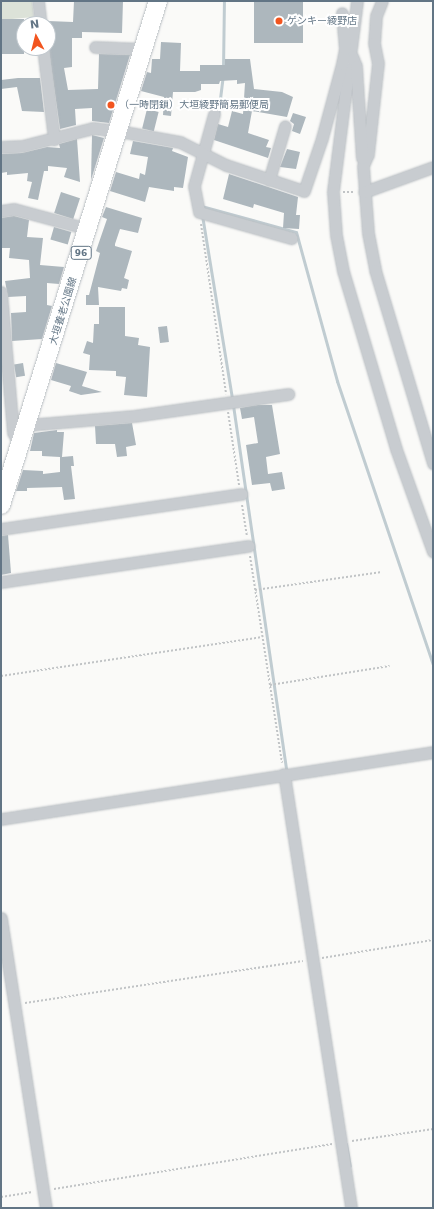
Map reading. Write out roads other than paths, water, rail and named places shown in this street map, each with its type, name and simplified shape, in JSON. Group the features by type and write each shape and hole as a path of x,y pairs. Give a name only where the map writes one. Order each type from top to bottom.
{"main road":[{"name":"大垣養老公園線","path":"2,500 20,448 158,1"}],"street":[{"path":"38,1 39,16"},
{"path":"357,1 348,51 333,192 336,235 344,271 396,449 433,552"},
{"path":"363,166 368,154 378,63 374,43 376,16 382,1"},
{"path":"342,13 348,51 356,66 364,192 368,233 375,270 433,463"},
{"path":"94,47 144,49"},
{"path":"1,147 54,138 93,128 119,131 180,142 202,155 269,180 304,191 322,138 348,51"},
{"path":"44,56 54,138"},
{"path":"214,114 194,186 199,212 291,238"},
{"path":"269,180 284,126"},
{"path":"364,192 433,167"},
{"path":"1,211 14,209 88,229"},
{"path":"1,292 13,432 20,448"},
{"path":"27,425 134,416 288,394"},
{"path":"1,529 241,494"},
{"path":"1,582 248,546"},
{"path":"1,819 433,752"},
{"path":"284,774 351,1208"},
{"path":"1,918 46,1208"}],"waterway":[{"path":"223,69 224,1"},
{"path":"218,115 223,77"},
{"path":"201,206 296,232 337,381 433,664"},
{"path":"202,215 232,399"},
{"path":"233,405 287,773"},
{"path":"346,1144 350,1166"}],"place":[{"name":"ゲンキー綾野店","path":"279,21"},
{"name":"（一時閉鎖）大垣綾野簡易郵便局","path":"111,105"}]}
